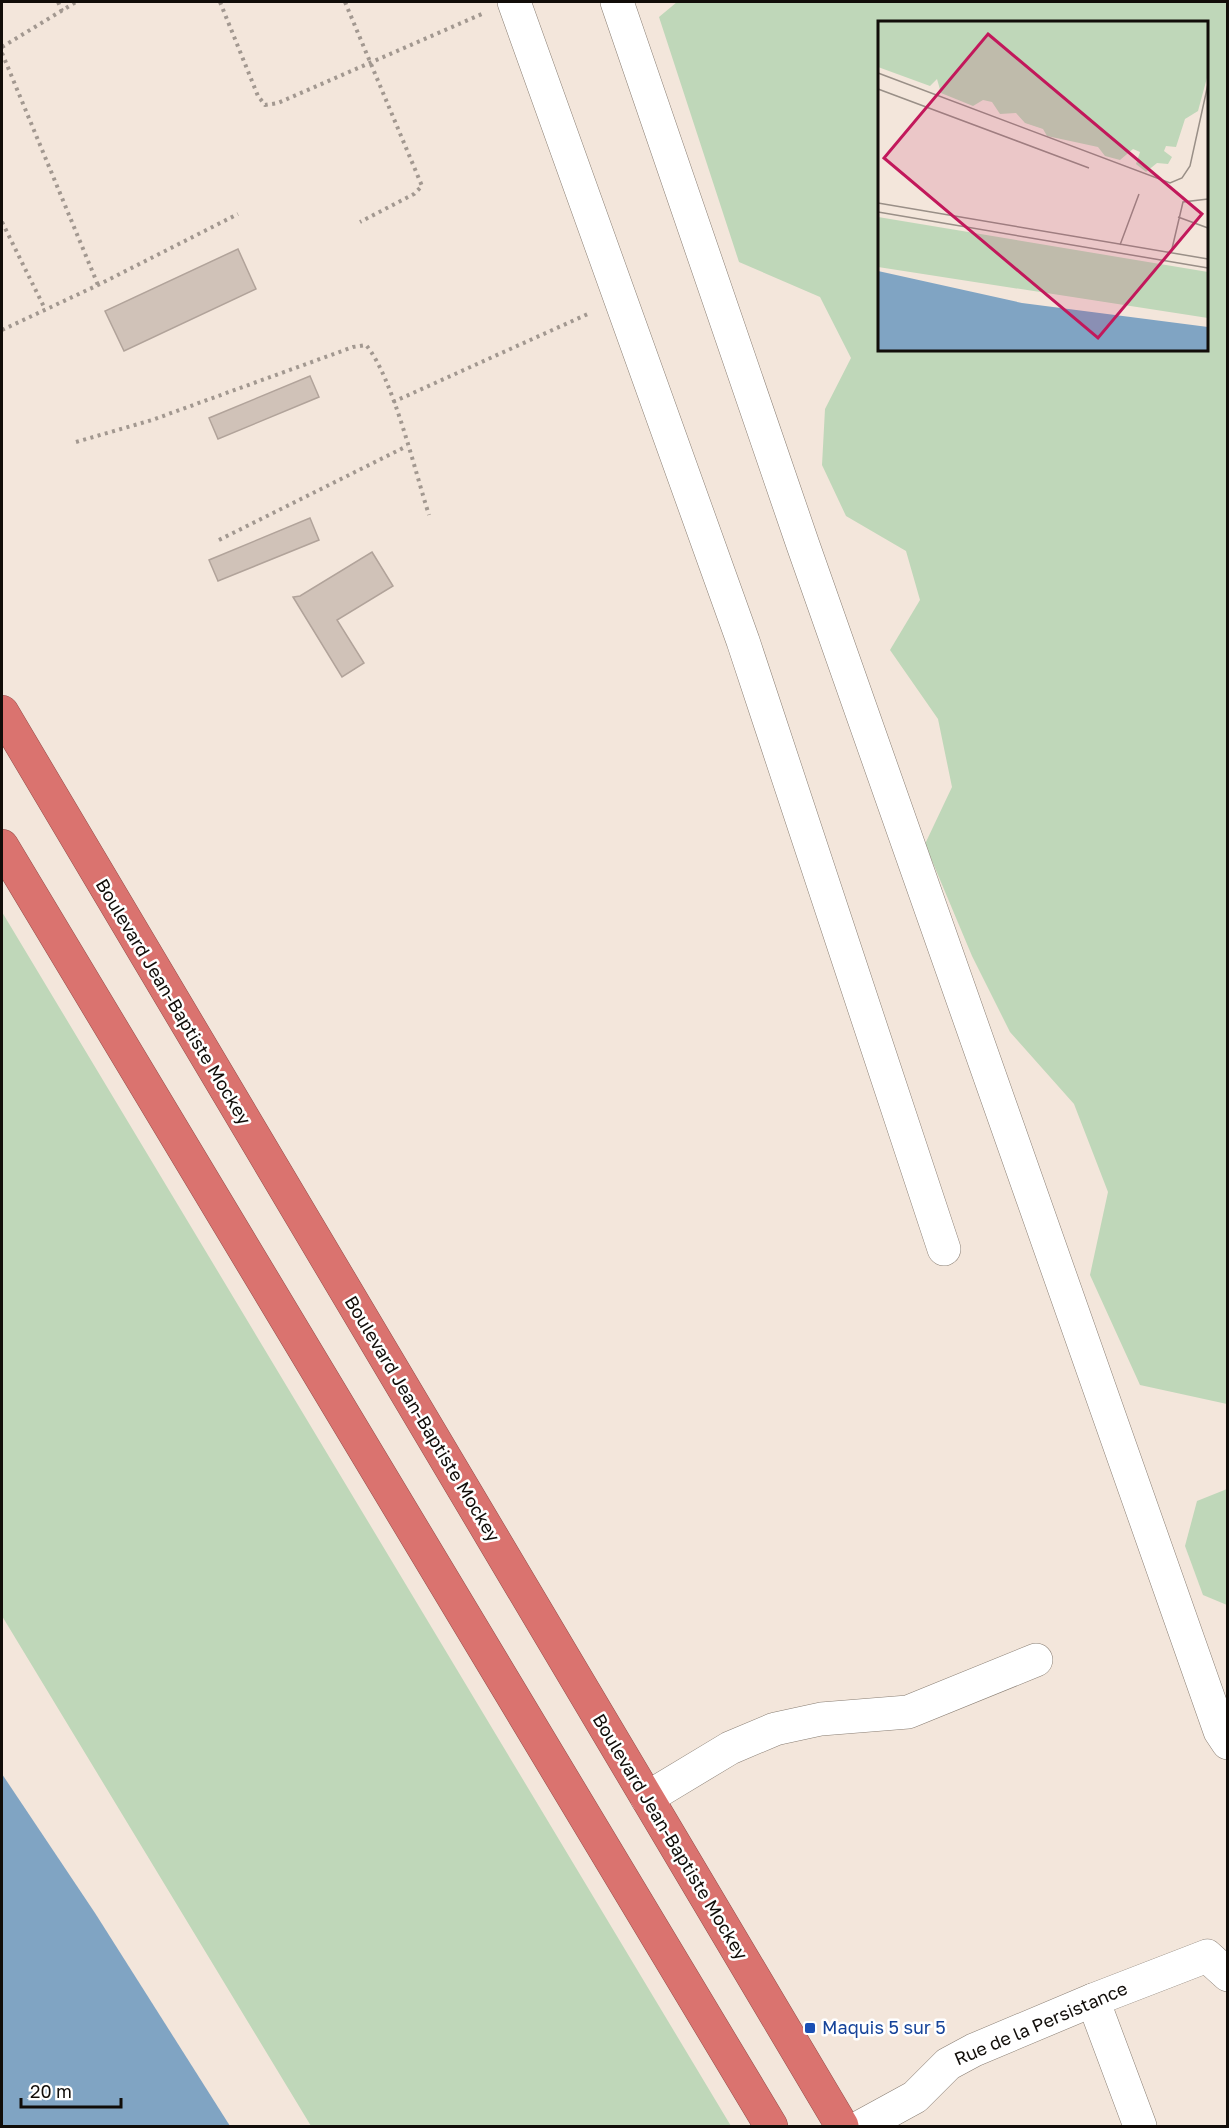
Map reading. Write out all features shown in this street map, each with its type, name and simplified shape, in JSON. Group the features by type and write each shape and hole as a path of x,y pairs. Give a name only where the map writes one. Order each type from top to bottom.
{"highway":[{"name":"Boulevard Jean-Baptiste Mockey","path":"2,712 842,2127"},
{"path":"2,846 379,1470 771,2127"}],"street":[{"path":"617,2 811,567 1216,1719 1227,1743"},
{"path":"502,6 621,299 743,641 944,1248"},
{"path":"646,1798 730,1748 775,1729 821,1719 908,1712 1036,1660"},
{"name":"Rue de la Persistance","path":"862,2127 915,2097 948,2064 974,2050 1093,2000 1208,1956 1227,1975"},
{"path":"1093,2000 1140,2127"}],"path":[{"path":"58,2 62,11"},
{"path":"2,47 76,2"},
{"path":"220,2 258,96 265,105 278,103 370,60 502,6"},
{"path":"345,2 422,186 414,194 360,222"},
{"path":"2,53 98,285"},
{"path":"2,330 98,285 238,214"},
{"path":"2,222 45,309"},
{"path":"393,402 621,299"},
{"path":"76,442 152,420 366,345 374,354 393,402 429,515"},
{"path":"219,540 407,446"}],"green space":[{"path":"677,2 1227,2 1227,1404 1140,1385 1090,1275 1108,1192 1074,1104 1010,1032 972,956 925,844 952,787 938,719 890,650 920,600 906,551 846,516 822,465 825,409 851,358 820,297 739,262 659,17"},
{"path":"2,912 731,2126 311,2126 2,1616"},
{"path":"1227,1489 1227,1605 1203,1595 1185,1546 1197,1501"}],"water":[{"path":"2,1774 95,1913 230,2126 2,2126"}],"building":[{"path":"238,249 256,289 124,351 105,311"},
{"path":"310,376 319,397 218,439 209,418"},
{"path":"310,518 319,540 218,581 209,560"},
{"path":"372,552 393,586 337,620 364,663 342,677 293,597 300,596"}],"place":[{"name":"Maquis 5 sur 5","path":"810,2028"}]}
